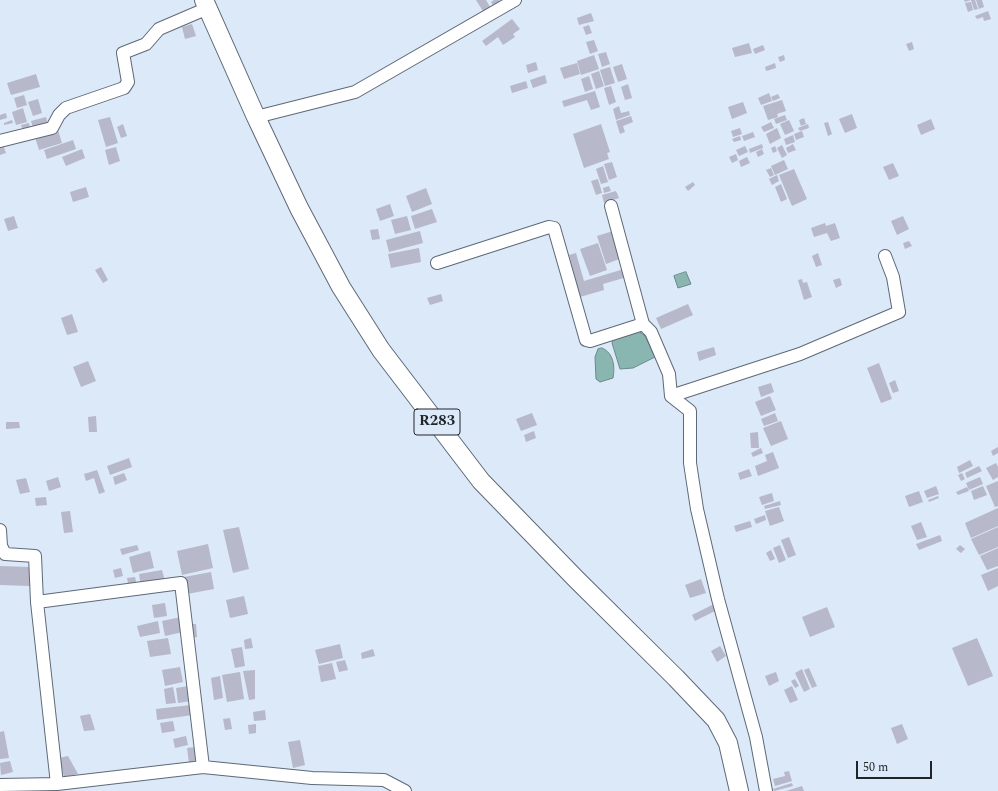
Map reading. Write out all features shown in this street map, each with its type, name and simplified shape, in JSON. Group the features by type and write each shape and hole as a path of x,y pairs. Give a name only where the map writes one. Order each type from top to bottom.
{"main road":[{"name":"R283","path":"206,4 256,117 299,208 341,287 381,350 481,481 716,720 728,743 739,791"}],"street":[{"path":"256,117 355,92 515,0"},
{"path":"0,141 52,128 59,115 66,108 124,88 128,82 123,53 146,44 159,29 206,4"},
{"path":"611,206 643,324 651,332 669,374 671,396 690,411 690,463 697,509 718,599 756,737 766,791"},
{"path":"437,263 549,227 554,228 586,340 590,341 643,324"},
{"path":"671,396 800,354 899,312 893,277 885,256"},
{"path":"0,530 1,546 5,554 35,556 37,602 57,784"},
{"path":"37,602 181,583 203,767"},
{"path":"0,786 57,784 203,767 312,778 384,780 405,791"}],"shaded area":[{"path":"686,272 691,284 678,288 674,276"},
{"path":"637,330 645,336 655,357 633,368 620,369 612,343 613,339"},
{"path":"602,348 609,353 613,361 614,374 613,378 600,382 596,379 595,357 598,349"}],"building":[{"path":"476,0 486,0 493,12 486,16"},
{"path":"494,0 499,0 502,6 496,10 491,2"},
{"path":"971,0 975,0 978,9 974,10"},
{"path":"976,0 982,0 984,7 979,9"},
{"path":"971,2 973,10 968,12 965,3"},
{"path":"988,11 991,19 984,21 983,17 977,19 975,16"},
{"path":"591,13 594,21 579,25 577,18"},
{"path":"512,19 520,29 513,34 515,37 503,45 498,37 486,46 482,41"},
{"path":"192,24 196,36 185,39 182,27"},
{"path":"589,25 592,33 586,35 583,27"},
{"path":"594,40 598,51 590,54 586,42"},
{"path":"912,42 914,49 909,51 906,44"},
{"path":"749,43 752,53 735,57 732,48"},
{"path":"763,45 765,50 755,54 753,49"},
{"path":"606,52 610,64 602,67 598,54"},
{"path":"594,55 599,69 581,75 577,61"},
{"path":"784,55 785,60 780,62 778,57"},
{"path":"536,62 538,70 528,73 526,65"},
{"path":"577,63 580,74 564,79 560,68"},
{"path":"775,63 776,68 766,71 765,67"},
{"path":"622,64 627,79 618,82 613,67"},
{"path":"610,67 615,83 605,86 600,70"},
{"path":"599,71 604,86 596,89 591,74"},
{"path":"36,74 40,87 11,95 7,83"},
{"path":"545,75 547,83 533,88 530,80"},
{"path":"589,76 593,89 585,92 581,79"},
{"path":"526,81 528,88 512,93 510,86"},
{"path":"628,84 632,98 625,100 621,87"},
{"path":"611,86 616,102 609,105 604,88"},
{"path":"595,91 600,107 591,110 587,100 564,107 562,101"},
{"path":"769,93 772,101 761,105 758,98"},
{"path":"778,94 780,98 773,101 771,97"},
{"path":"24,95 27,105 17,108 14,98"},
{"path":"38,99 42,113 33,116 28,102"},
{"path":"782,100 786,111 777,114 778,117 768,120 763,106"},
{"path":"743,102 747,113 732,119 728,107"},
{"path":"619,106 621,113 629,111 630,115 616,120 613,109"},
{"path":"23,108 27,122 16,125 12,112"},
{"path":"6,113 7,118 0,120 0,115"},
{"path":"852,114 857,128 845,133 839,119"},
{"path":"785,115 787,120 776,124 774,119"},
{"path":"631,116 633,122 623,126 625,132 620,134 616,121"},
{"path":"46,117 48,124 33,128 31,121"},
{"path":"110,117 118,143 106,147 98,120"},
{"path":"804,118 806,124 801,126 799,120"},
{"path":"931,119 935,129 921,135 917,125"},
{"path":"12,120 13,123 4,125 4,123"},
{"path":"789,120 794,131 785,135 780,124"},
{"path":"771,122 774,128 764,132 761,127"},
{"path":"828,122 832,134 828,136 824,123"},
{"path":"29,123 31,132 24,134 21,125"},
{"path":"123,124 127,136 121,138 117,127"},
{"path":"601,124 610,152 607,153 609,159 584,168 573,134"},
{"path":"808,124 809,128 800,131 798,128"},
{"path":"740,128 742,134 733,137 731,131"},
{"path":"777,128 781,138 770,144 766,134"},
{"path":"58,130 62,143 39,150 35,137"},
{"path":"802,131 804,137 796,140 794,134"},
{"path":"753,132 755,137 744,141 742,136"},
{"path":"793,135 795,142 786,145 784,139"},
{"path":"740,136 741,140 734,142 732,139"},
{"path":"73,140 76,149 47,159 44,150"},
{"path":"2,142 6,153 0,155 0,143"},
{"path":"762,144 763,148 750,153 749,149"},
{"path":"793,144 796,150 788,153 786,148"},
{"path":"782,145 787,155 782,158 777,148"},
{"path":"745,146 748,152 739,156 736,150"},
{"path":"775,146 777,151 773,153 771,148"},
{"path":"116,147 120,161 109,165 105,150"},
{"path":"82,149 85,158 66,166 62,157"},
{"path":"762,149 764,154 758,157 756,152"},
{"path":"736,154 738,160 732,163 729,157"},
{"path":"747,157 750,163 741,167 739,161"},
{"path":"784,160 788,169 775,175 771,166"},
{"path":"612,162 617,177 609,180 604,164"},
{"path":"893,163 899,176 889,180 883,167"},
{"path":"603,166 608,182 601,184 596,169"},
{"path":"771,168 774,175 770,177 766,170"},
{"path":"794,169 807,199 792,206 779,175"},
{"path":"777,175 779,181 772,185 769,179"},
{"path":"598,179 602,193 596,195 591,181"},
{"path":"693,182 695,185 688,191 685,187"},
{"path":"781,184 787,199 781,202 775,187"},
{"path":"609,186 611,191 604,193 603,188"},
{"path":"86,187 89,197 73,202 70,192"},
{"path":"426,188 432,204 412,212 406,196"},
{"path":"616,191 619,198 604,203 602,195"},
{"path":"390,204 394,216 380,221 376,209"},
{"path":"432,209 437,222 415,229 411,216"},
{"path":"14,216 18,228 8,231 4,219"},
{"path":"407,216 411,230 395,234 391,220"},
{"path":"903,216 909,229 897,235 891,221"},
{"path":"825,223 826,226 835,223 840,238 831,241 827,233 814,237 811,228"},
{"path":"378,229 380,239 372,240 370,230"},
{"path":"420,231 423,243 389,252 386,240"},
{"path":"613,231 622,258 606,264 597,236"},
{"path":"909,241 912,246 905,249 903,243"},
{"path":"598,243 607,270 590,276 580,249"},
{"path":"419,248 421,262 391,268 388,254"},
{"path":"576,253 584,281 624,269 627,277 603,284 604,290 580,297 569,255"},
{"path":"818,253 822,265 816,267 812,256"},
{"path":"101,267 108,280 103,283 95,270"},
{"path":"840,278 842,285 836,288 833,280"},
{"path":"802,279 803,283 807,282 812,297 804,300 798,280"},
{"path":"441,294 443,301 430,305 427,298"},
{"path":"688,304 693,315 661,329 656,318"},
{"path":"72,314 78,332 67,335 61,318"},
{"path":"714,347 716,355 699,361 697,352"},
{"path":"88,361 96,381 81,387 73,367"},
{"path":"879,363 892,399 881,403 867,368"},
{"path":"895,380 899,391 893,393 889,383"},
{"path":"771,383 774,392 761,397 758,387"},
{"path":"770,396 776,410 761,416 755,402"},
{"path":"532,413 537,425 521,431 516,419"},
{"path":"775,413 778,421 764,426 761,419"},
{"path":"96,416 97,432 89,432 88,417"},
{"path":"781,421 788,439 771,446 763,428"},
{"path":"6,422 19,422 20,428 6,429"},
{"path":"534,431 536,438 526,442 524,435"},
{"path":"758,432 759,448 751,448 750,433"},
{"path":"998,447 998,453 993,456 991,451"},
{"path":"761,448 763,453 753,457 751,453"},
{"path":"773,452 779,468 758,476 755,466 767,461 765,455"},
{"path":"129,458 132,467 110,475 107,466"},
{"path":"970,460 973,466 959,473 957,467"},
{"path":"996,463 998,467 998,477 993,480 986,468"},
{"path":"979,466 982,471 967,478 965,473"},
{"path":"749,469 752,476 740,480 738,473"},
{"path":"97,470 105,492 99,494 94,478 86,481 84,474"},
{"path":"124,473 127,480 115,485 113,477"},
{"path":"962,473 965,479 961,481 958,475"},
{"path":"58,477 61,487 49,491 46,481"},
{"path":"980,477 983,484 969,490 966,483"},
{"path":"26,478 30,492 20,494 16,480"},
{"path":"998,481 998,506 995,507 986,486"},
{"path":"936,486 939,494 927,498 924,491"},
{"path":"983,486 987,495 974,500 971,491"},
{"path":"967,487 969,491 958,495 956,492"},
{"path":"919,491 923,502 909,507 905,496"},
{"path":"772,493 774,501 762,505 759,497"},
{"path":"938,496 939,498 929,502 928,500"},
{"path":"46,497 47,505 36,506 35,498"},
{"path":"780,501 781,505 765,509 764,506"},
{"path":"779,507 784,521 770,526 765,511"},
{"path":"998,508 998,526 971,538 965,523"},
{"path":"70,511 73,532 64,533 61,512"},
{"path":"765,515 766,520 756,524 754,519"},
{"path":"750,521 752,527 736,532 734,526"},
{"path":"921,522 927,537 917,540 911,526"},
{"path":"239,527 249,569 233,573 223,530"},
{"path":"998,527 998,547 979,555 971,539"},
{"path":"940,535 942,541 919,550 916,544"},
{"path":"789,537 796,555 788,558 781,540"},
{"path":"208,544 213,568 182,575 177,551"},
{"path":"137,545 139,550 122,555 120,549"},
{"path":"780,545 786,560 779,563 773,548"},
{"path":"960,545 965,549 961,553 956,549"},
{"path":"998,548 998,566 987,570 980,556"},
{"path":"771,550 775,559 770,561 766,553"},
{"path":"150,551 154,568 133,573 129,557"},
{"path":"0,566 30,567 30,586 0,585"},
{"path":"121,568 123,576 115,578 113,570"},
{"path":"998,568 998,586 988,591 981,575"},
{"path":"162,570 165,581 141,586 139,574"},
{"path":"211,572 214,589 187,594 184,577"},
{"path":"135,577 137,586 129,588 127,578"},
{"path":"701,579 706,593 690,598 685,585"},
{"path":"244,596 248,614 230,618 226,600"},
{"path":"165,603 167,616 154,618 152,605"},
{"path":"714,604 717,610 695,621 692,615"},
{"path":"827,607 835,627 810,637 802,617"},
{"path":"181,617 183,632 165,636 162,621"},
{"path":"158,621 160,633 140,637 137,626"},
{"path":"191,624 196,624 197,637 192,638"},
{"path":"168,638 171,654 150,657 147,641"},
{"path":"251,638 253,648 245,649 244,640"},
{"path":"977,638 993,676 968,686 952,648"},
{"path":"340,644 343,658 319,664 315,650"},
{"path":"720,646 726,656 717,662 711,651"},
{"path":"242,647 245,666 235,668 231,649"},
{"path":"373,649 375,656 362,659 361,653"},
{"path":"345,660 348,670 339,672 336,662"},
{"path":"332,663 336,679 321,682 318,666"},
{"path":"180,667 183,682 165,686 162,670"},
{"path":"809,668 817,686 812,688 804,670"},
{"path":"802,669 810,689 804,692 795,673"},
{"path":"255,670 255,699 249,700 243,671"},
{"path":"240,672 244,699 227,702 222,675"},
{"path":"776,672 779,681 769,686 765,676"},
{"path":"220,676 223,698 214,700 211,678"},
{"path":"795,679 799,686 795,688 791,681"},
{"path":"189,686 191,701 178,703 176,688"},
{"path":"792,686 798,700 790,703 784,690"},
{"path":"173,687 176,703 166,704 164,689"},
{"path":"191,705 193,715 157,720 156,709"},
{"path":"265,710 266,720 254,721 253,712"},
{"path":"90,714 95,730 84,731 80,716"},
{"path":"230,718 232,729 225,730 223,719"},
{"path":"173,721 175,731 162,733 160,723"},
{"path":"256,724 256,733 249,734 248,725"},
{"path":"902,724 908,739 897,744 891,728"},
{"path":"4,731 9,758 0,759 0,732"},
{"path":"186,736 188,745 175,748 173,739"},
{"path":"300,740 305,765 293,768 288,742"},
{"path":"196,747 198,762 189,763 187,748"},
{"path":"68,756 78,774 64,777 59,758"},
{"path":"10,761 13,772 1,775 0,763"},
{"path":"789,771 792,781 775,786 773,779 785,776 784,772"},
{"path":"792,783 793,786 774,791 773,789"},
{"path":"802,786 804,791 786,791"}]}
